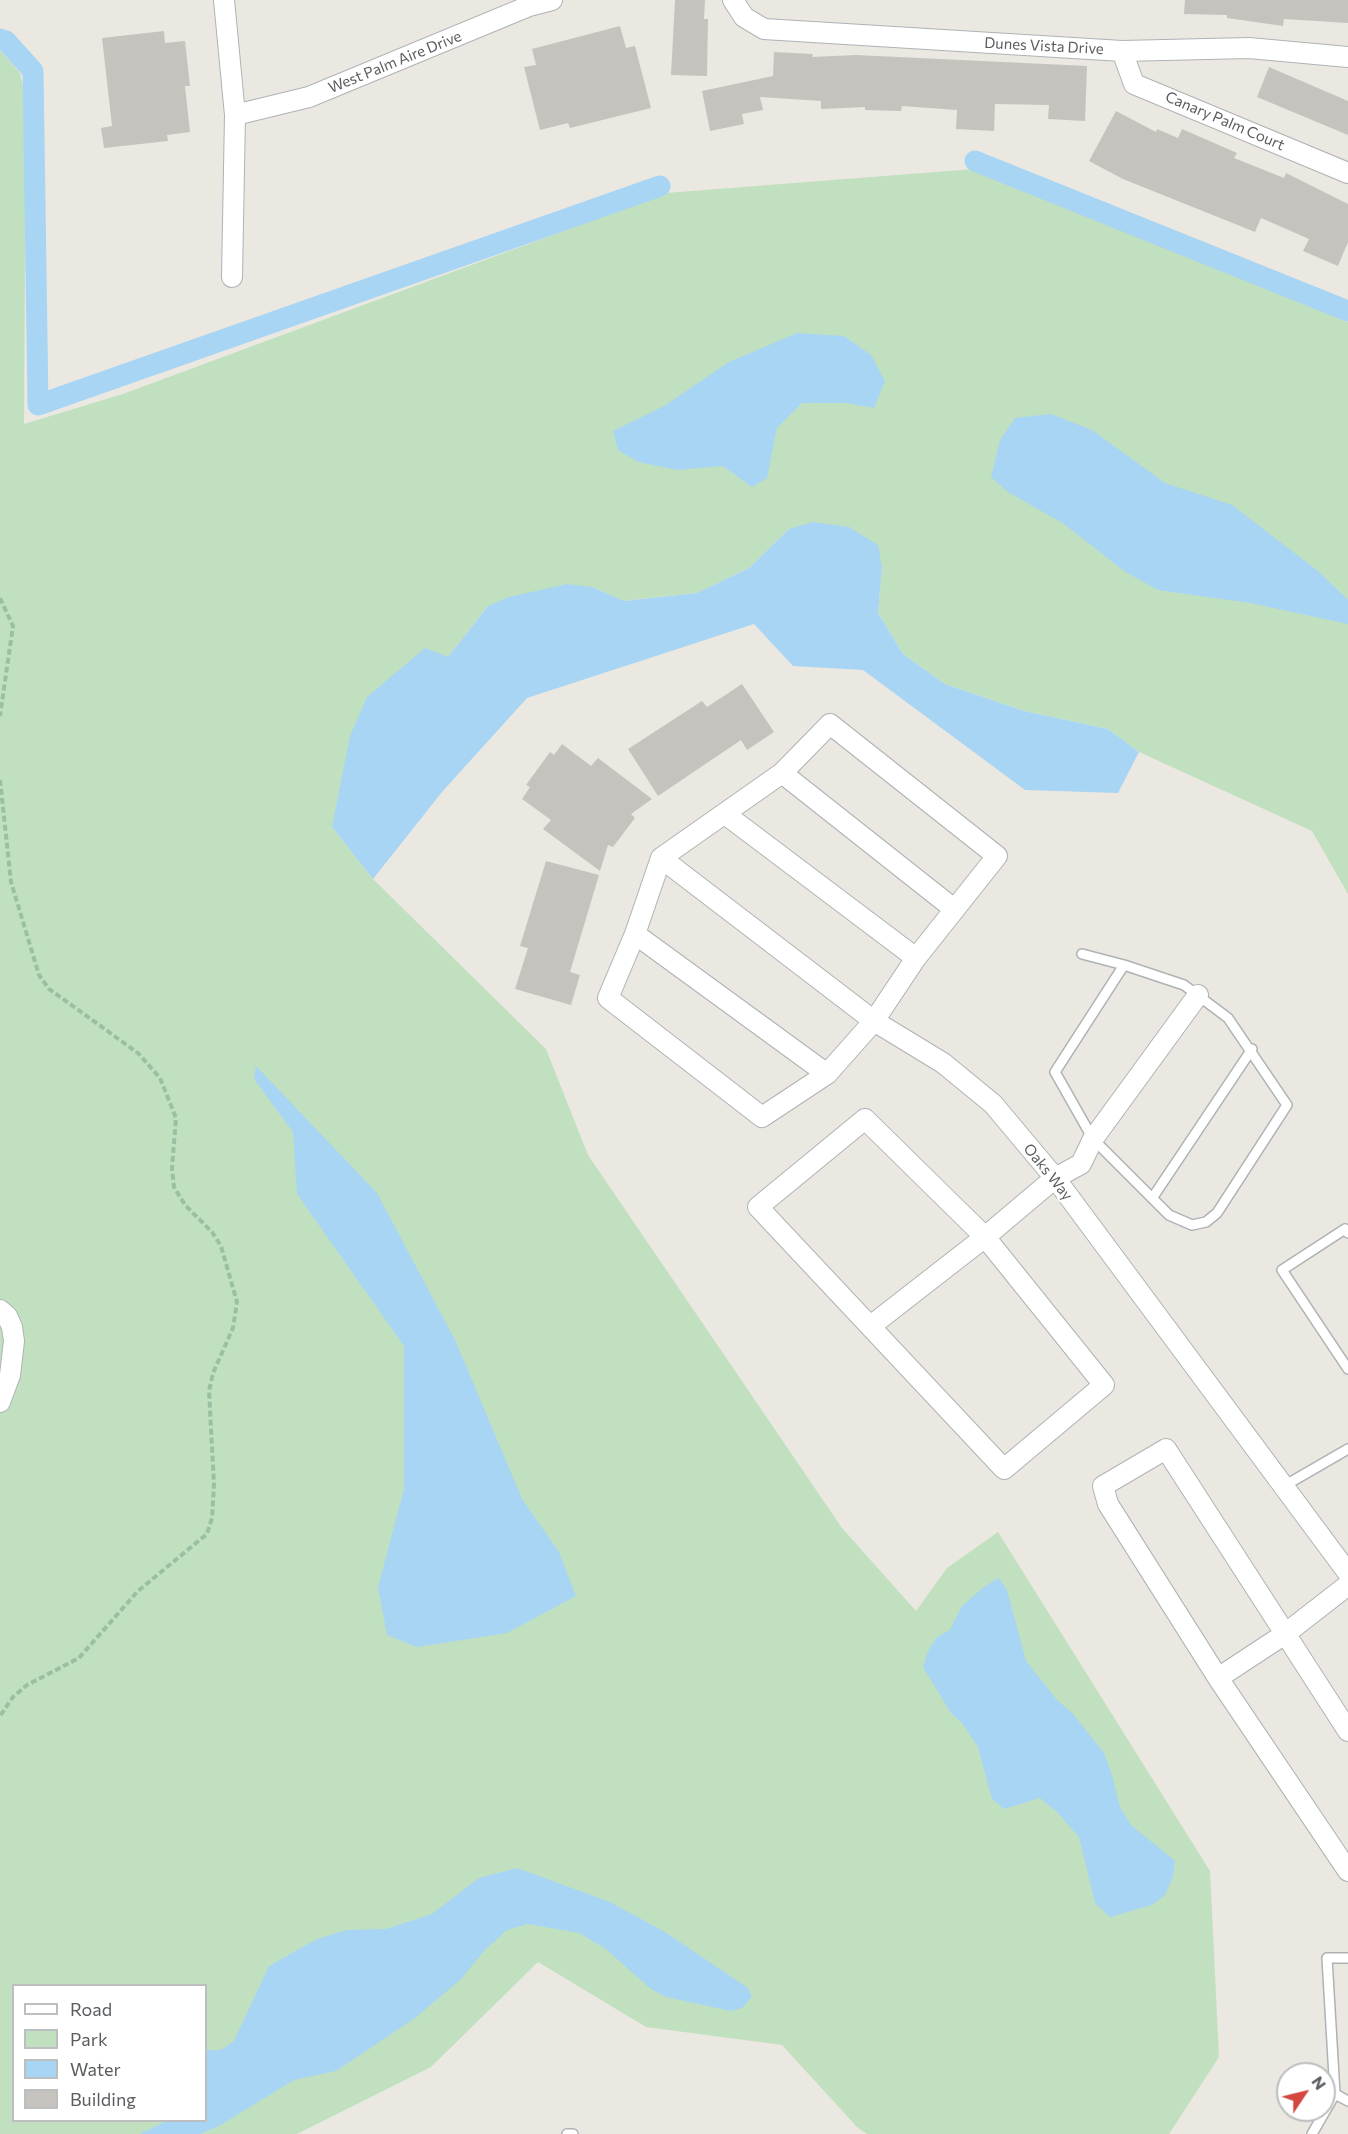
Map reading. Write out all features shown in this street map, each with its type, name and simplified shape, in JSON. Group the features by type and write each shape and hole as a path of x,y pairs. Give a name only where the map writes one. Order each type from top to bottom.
{"street":[{"path":"224,0 235,115 232,277"},
{"name":"West Palm Aire Drive","path":"235,115 309,98 529,6 552,0"},
{"name":"Dunes Vista Drive","path":"734,0 744,17 764,30 1122,51 1249,48 1348,57"},
{"name":"Canary Palm Court","path":"1122,51 1134,84 1348,172"},
{"path":"830,724 997,856 916,958 874,1021 827,1074 762,1117 609,998 635,934 661,858 782,773 830,724"},
{"path":"782,773 954,909"},
{"path":"725,814 916,958"},
{"name":"Oaks Way","path":"661,858 874,1021 943,1063 993,1104 1055,1178 1348,1573"},
{"path":"635,934 827,1074"},
{"path":"872,1325 985,1237 1055,1178 1081,1164 1094,1139 1198,995"},
{"path":"865,1119 985,1237 1104,1385 1004,1469 872,1325 758,1207 865,1119"},
{"path":"0,1311 7,1316 14,1341 10,1375 0,1402"},
{"path":"1348,1731 1166,1449 1103,1486 1108,1504 1218,1678 1348,1871"},
{"path":"1218,1678 1285,1634 1348,1585"}],"lane":[{"path":"1082,954 1124,965 1184,985 1198,995 1228,1018 1287,1105 1217,1213 1206,1222 1192,1225 1169,1215 1154,1197 1094,1139 1055,1072 1124,965"},
{"path":"1154,1197 1251,1049"},
{"path":"1348,1233 1345,1229 1282,1270 1348,1369"},
{"path":"1284,1486 1348,1449"},
{"path":"1333,2062 1327,1958 1348,1959"}],"path":[{"path":"0,598 13,626 0,716"},
{"path":"0,780 11,882 39,975 49,989 138,1053 160,1078 176,1118 172,1168 174,1187 220,1246 237,1302 233,1328 213,1373 208,1391 214,1485 212,1518 207,1534 138,1591 87,1652 70,1665 36,1680 19,1691 0,1716"}],"green space":[{"path":"0,50 20,73 26,100 24,424 123,394 666,193 974,169 1348,322 1348,894 1312,831 1139,752 1108,729 1024,711 945,684 903,654 878,613 882,568 789,529 749,568 697,593 623,601 592,587 488,606 448,657 332,827 373,879 546,1049 588,1155 842,1528 916,1611 947,1568 998,1532 1210,1871 1219,2057 1169,2134 867,2134 857,2127 782,2045 646,2027 538,1962 431,2067 297,2134 0,2134"}],"water":[{"path":"797,333 844,336 871,355 885,381 874,408 846,403 802,403 777,428 767,478 752,487 723,466 677,470 638,462 618,450 613,431 664,406 729,362"},
{"path":"1051,414 1092,430 1165,483 1232,505 1318,571 1348,600 1348,624 1250,603 1158,590 1124,571 1064,524 1008,492 991,477 1000,440 1015,418"},
{"path":"813,522 849,527 878,545 882,568 878,613 903,654 945,684 1024,711 1108,729 1139,752 1118,793 1025,790 863,670 793,666 754,624 527,698 442,792 373,879 332,827 350,736 367,697 425,648 448,657 488,606 509,597 567,584 592,587 624,601 697,593 749,568 789,529"},
{"path":"256,1066 377,1193 456,1342 522,1499 559,1552 576,1596 507,1633 417,1647 387,1635 378,1587 404,1489 404,1346 297,1194 293,1132 254,1079"},
{"path":"999,1578 1007,1590 1026,1661 1104,1753 1120,1807 1131,1825 1175,1861 1173,1877 1165,1895 1152,1905 1110,1917 1095,1903 1079,1837 1057,1812 1040,1798 1004,1809 992,1799 978,1747 962,1723 951,1713 923,1667 928,1651 937,1637 950,1630 962,1606 984,1587"},
{"path":"517,1868 610,1902 665,1932 748,1988 752,1997 742,2008 731,2011 666,1997 651,1989 606,1949 579,1933 528,1924 507,1930 485,1950 460,1980 415,2018 336,2071 294,2080 219,2126 200,2134 140,2134 164,2122 207,2122 207,2050 221,2050 234,2041 269,1966 317,1939 347,1930 386,1929 432,1914 479,1878"}],"building":[{"path":"675,0 705,0 704,19 708,19 707,76 671,75"},
{"path":"1185,0 1348,0 1348,23 1284,19 1283,26 1227,18 1227,15 1184,14"},
{"path":"620,26 626,48 635,46 651,108 570,128 568,123 540,130 524,67 536,65 532,49"},
{"path":"164,31 165,43 185,41 190,86 185,86 190,132 167,135 168,141 104,148 101,128 112,126 102,38"},
{"path":"774,52 813,54 812,57 856,55 1087,66 1085,121 1048,119 1049,105 995,104 994,131 956,129 957,110 902,106 901,111 865,110 865,107 821,109 821,101 760,97 763,110 742,114 744,124 710,131 702,91 773,76"},
{"path":"1269,67 1348,101 1348,135 1257,97"},
{"path":"1116,111 1156,132 1157,129 1178,138 1182,129 1237,153 1234,158 1284,178 1286,173 1348,204 1348,242 1338,266 1303,251 1309,239 1261,218 1255,232 1123,179 1089,161"},
{"path":"742,684 774,732 747,750 741,740 658,796 628,749 702,701 707,707"},
{"path":"562,744 591,766 598,758 652,799 631,814 635,818 613,847 608,845 600,871 543,829 551,820 522,799 530,787 526,785 550,752 554,755"},
{"path":"546,861 599,875 570,972 580,975 571,1005 515,989 528,948 520,946"}],"waterway":[{"path":"0,39 6,41 33,71 38,405 660,186"},
{"path":"975,161 1348,311"}]}
